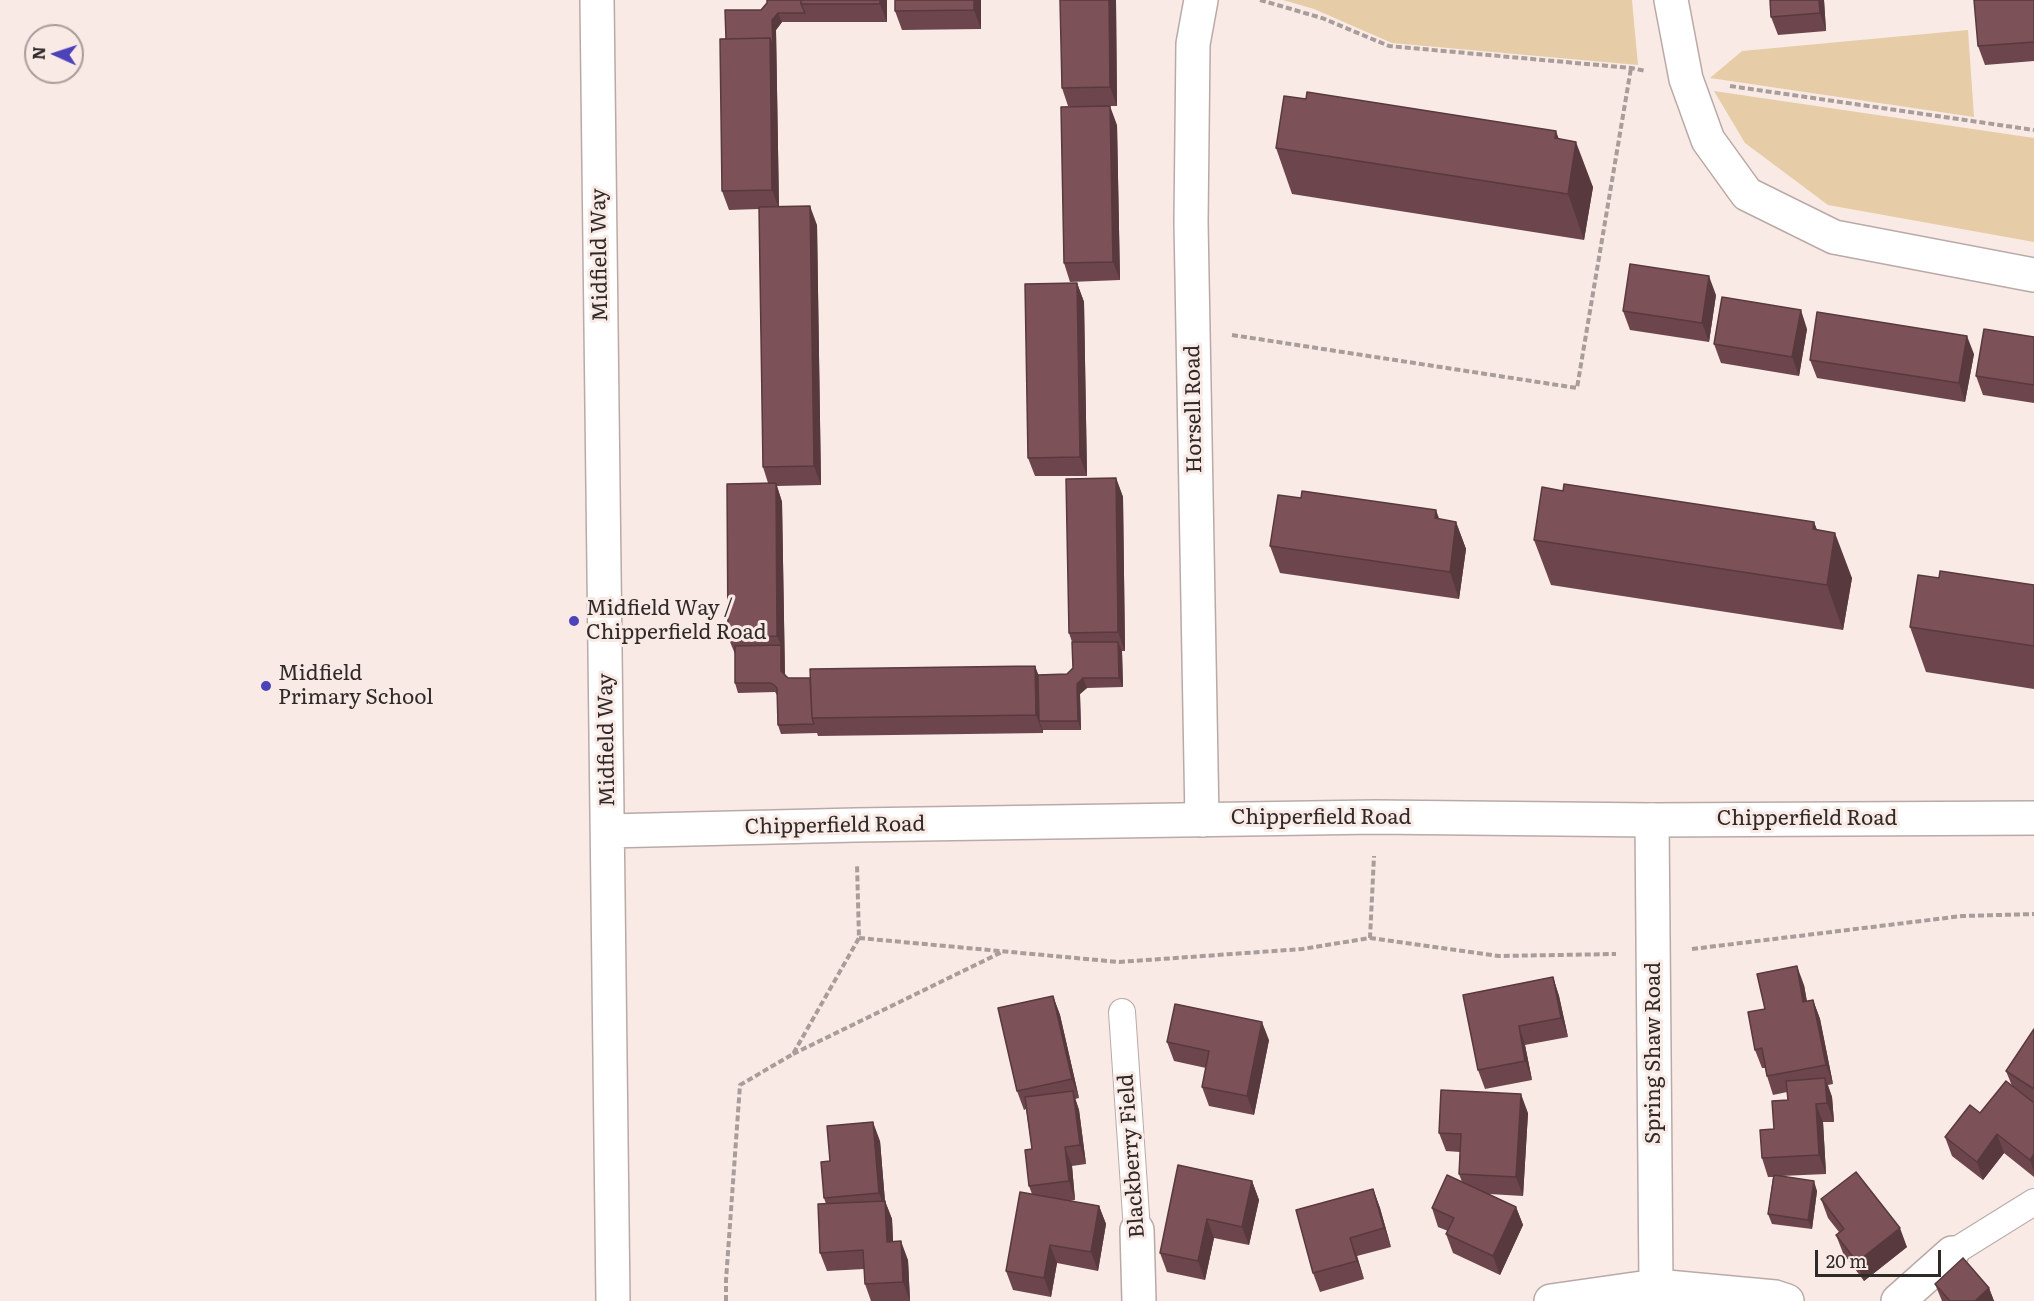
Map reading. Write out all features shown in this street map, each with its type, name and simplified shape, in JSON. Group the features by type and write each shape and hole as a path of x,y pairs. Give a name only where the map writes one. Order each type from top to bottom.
{"street":[{"name":"Midfield Way","path":"597,0 613,1301"},
{"name":"Horsell Road","path":"1202,0 1192,44 1191,222 1202,819"},
{"path":"1671,0 1686,79 1708,140 1747,194 1834,237 2034,275"},
{"name":"Chipperfield Road","path":"608,831 1376,817 1652,820 2034,818"},
{"name":"Spring Shaw Road","path":"1652,820 1656,1286"},
{"name":"Blackberry Field","path":"1137,1230 1139,1301"},
{"path":"1898,1301 1952,1254"},
{"path":"1551,1301 1656,1286 1776,1297 1787,1301"}],"lane":[{"name":"Blackberry Field","path":"1122,1012 1137,1230"},
{"path":"1952,1254 2034,1202"}],"path":[{"path":"1260,0 1322,18 1389,46 1631,68 1686,79 2034,130"},
{"path":"1193,329 1577,388 1631,68"},
{"path":"1370,938 1376,817"},
{"path":"793,1054 859,938 856,825"},
{"path":"859,938 1119,962 1302,949 1370,938 1499,956 1654,953 1962,916 2034,914"},
{"path":"726,1301 740,1085 793,1054 1005,951"}],"shaded area":[{"path":"1283,0 1632,0 1638,65 1392,43 1314,9"},
{"path":"1968,30 1974,117 1710,78 1742,51"},
{"path":"1714,91 2034,138 2034,242 1828,205 1745,143"}],"building":[{"path":"767,0 801,0 805,13 778,13 772,20 773,47 770,38 726,39 725,10 761,10"},
{"path":"801,0 880,0 880,4 801,4"},
{"path":"895,0 974,0 974,10 895,11"},
{"path":"1060,0 1109,0 1110,87 1062,88"},
{"path":"1770,0 1819,0 1820,13 1771,17"},
{"path":"1974,0 2034,0 2034,42 1978,46"},
{"path":"770,38 772,190 722,191 720,39"},
{"path":"1307,92 1556,131 1555,138 1576,142 1568,194 1276,148 1284,96 1306,99"},
{"path":"1110,106 1113,262 1064,263 1061,107"},
{"path":"810,206 814,466 763,467 759,207"},
{"path":"1630,264 1709,276 1702,323 1623,311"},
{"path":"1077,283 1080,457 1028,458 1025,284"},
{"path":"1722,297 1801,310 1792,357 1714,344"},
{"path":"1817,312 1967,336 1959,383 1810,360"},
{"path":"1984,329 2034,337 2034,385 1976,376"},
{"path":"1116,478 1118,632 1069,633 1066,479"},
{"path":"776,483 777,636 728,637 727,484"},
{"path":"1564,484 1814,522 1813,529 1835,533 1827,585 1534,540 1542,487 1563,491"},
{"path":"1302,491 1436,510 1435,518 1456,522 1450,572 1270,546 1278,495 1301,498"},
{"path":"1940,571 2034,585 2034,646 1910,627 1918,575 1939,578"},
{"path":"1072,642 1118,642 1119,678 1083,678 1077,684 1078,721 1039,721 1038,675 1067,674 1073,668"},
{"path":"781,645 781,671 788,678 810,678 814,724 778,725 777,688 774,685 771,683 735,683 735,646"},
{"path":"1035,666 1036,715 812,718 810,669"},
{"path":"1797,966 1803,1002 1813,1000 1826,1065 1767,1076 1762,1048 1755,1050 1748,1012 1765,1009 1757,974"},
{"path":"1553,977 1561,1018 1519,1026 1525,1061 1478,1070 1463,995"},
{"path":"1053,996 1072,1079 1017,1091 998,1008"},
{"path":"1175,1004 1262,1022 1247,1096 1202,1087 1209,1051 1167,1042"},
{"path":"2034,1029 2034,1089 2006,1071"},
{"path":"1825,1078 1827,1103 1816,1104 1819,1155 1762,1158 1760,1130 1774,1129 1772,1101 1788,1100 1786,1081"},
{"path":"2006,1081 2034,1103 2034,1154 2030,1160 1997,1134 1977,1162 1945,1137 1970,1105 1980,1113"},
{"path":"1441,1090 1521,1094 1516,1177 1459,1174 1461,1134 1439,1133"},
{"path":"1073,1091 1080,1145 1065,1147 1069,1181 1029,1186 1025,1150 1032,1149 1025,1097"},
{"path":"873,1122 879,1193 824,1198 821,1162 830,1161 827,1126"},
{"path":"1178,1165 1252,1181 1242,1227 1207,1219 1198,1261 1160,1253"},
{"path":"1856,1172 1900,1228 1857,1262 1836,1235 1844,1229 1821,1199"},
{"path":"1447,1175 1516,1207 1493,1256 1446,1234 1454,1218 1432,1208"},
{"path":"1774,1175 1814,1181 1808,1220 1768,1214"},
{"path":"1373,1189 1384,1228 1350,1238 1357,1261 1313,1273 1296,1210"},
{"path":"1020,1192 1099,1206 1091,1252 1050,1245 1044,1278 1006,1271"},
{"path":"885,1201 887,1242 901,1241 903,1282 865,1284 863,1250 820,1253 818,1204"},
{"path":"1963,1258 1989,1288 1976,1301 1950,1301 1935,1284"}],"place":[{"name":"Midfield Way / Chipperfield Road","path":"574,621"},
{"name":"Midfield Primary School","path":"266,686"}]}
